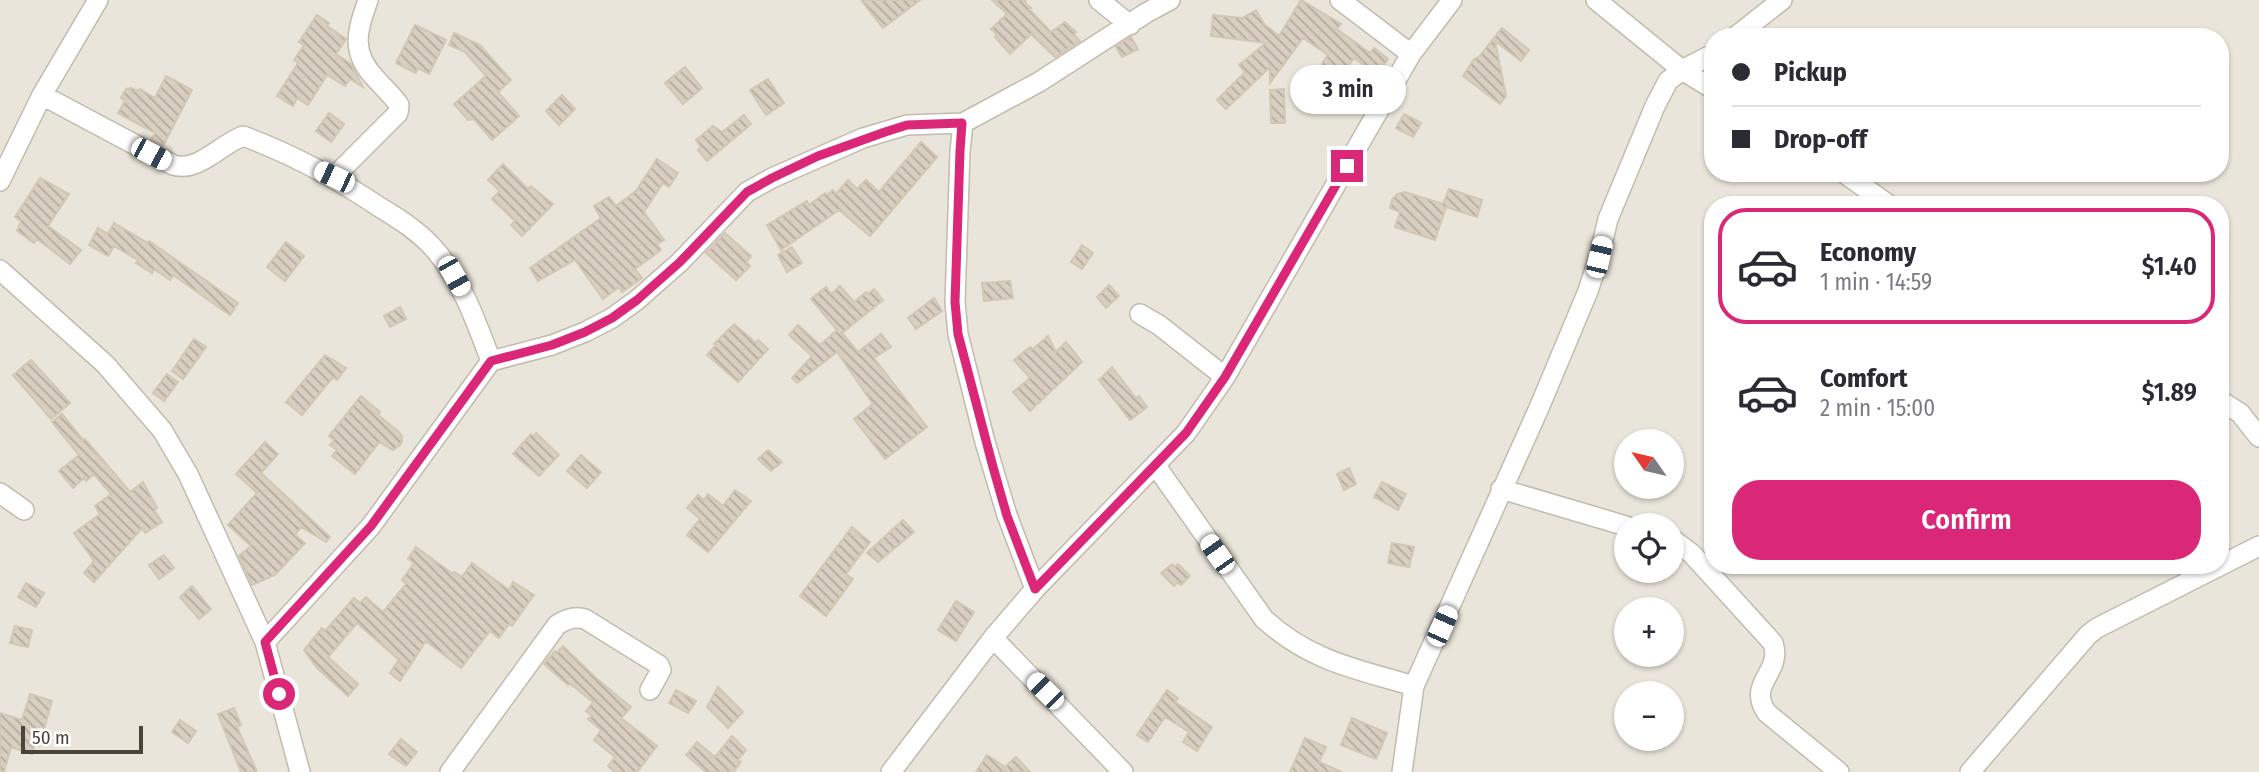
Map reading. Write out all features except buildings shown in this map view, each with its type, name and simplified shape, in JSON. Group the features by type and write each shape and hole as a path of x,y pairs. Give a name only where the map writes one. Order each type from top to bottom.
{"street":[{"path":"0,180 42,95 98,0"},
{"path":"334,177 398,113 399,105 373,77 357,45 358,27 368,0"},
{"path":"1099,0 1130,25"},
{"path":"265,642 371,526 491,361 552,345 612,318 680,262 747,192 772,178 818,156 907,125 962,123 1039,82 1170,0"},
{"path":"1340,0 1411,54"},
{"path":"891,772 993,638 1035,589 1186,433 1225,377 1411,54 1452,0"},
{"path":"1596,0 1682,70 1704,83"},
{"path":"1746,28 1782,0"},
{"path":"1402,772 1414,686 1539,408 1588,290 1608,219 1655,106 1668,81 1704,59"},
{"path":"42,95 180,168 192,165 233,139 243,136 334,177 405,223 436,251 469,303 491,361"},
{"path":"962,123 955,302 958,334 1007,516 1035,589"},
{"path":"1857,182 1876,196"},
{"path":"0,271 106,364 162,430 187,474 265,642 300,772"},
{"path":"1140,314 1225,377"},
{"path":"2229,406 2240,413 2259,437"},
{"path":"1156,466 1264,619 1279,633 1328,660 1414,686"},
{"path":"1501,489 1614,522"},
{"path":"0,493 24,510"},
{"path":"2229,561 2259,546"},
{"path":"1684,548 1704,567"},
{"path":"1710,574 1773,643 1776,651 1759,694 1759,702 1767,713 1839,772"},
{"path":"1970,772 2088,635 2204,574"},
{"path":"450,772 557,625 564,620 578,617 585,619 659,666 662,670 650,690"},
{"path":"993,638 1123,772"}],"shaded area":[{"path":"0,0 2259,0 2259,772 0,772"}],"route":[{"path":"279,694 265,642 371,526 491,361 552,345 612,318 680,262 747,192 772,178 863,138 907,125 962,123 955,302 958,334 1007,516 1035,589 1186,433 1225,377 1347,166"}]}
